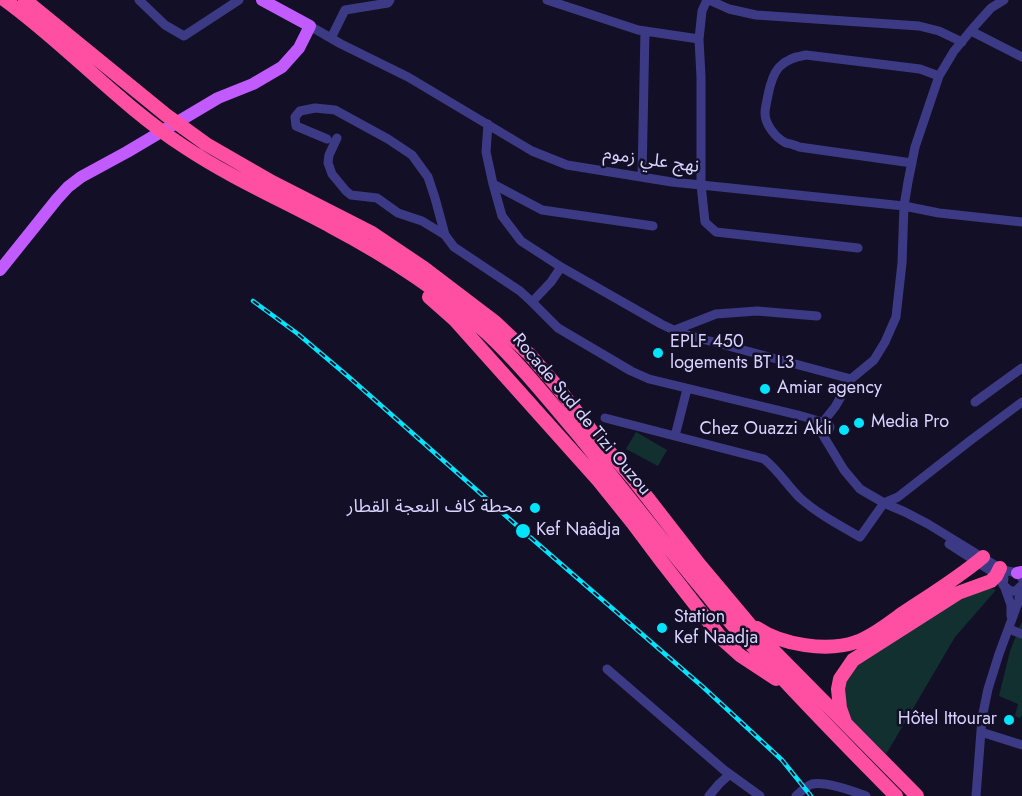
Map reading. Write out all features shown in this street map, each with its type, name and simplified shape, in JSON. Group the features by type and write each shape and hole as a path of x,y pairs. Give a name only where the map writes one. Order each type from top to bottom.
{"highway":[{"path":"5,0 150,122 184,147 212,165 332,227 386,259 454,320 599,481 723,639 741,656 790,687 896,796"},
{"name":"Rocade Sud de Tizi Ouzou","path":"25,0 166,115 206,144 272,182 372,233 424,267 495,322 530,355 555,384 699,564 768,646 918,796"},
{"path":"0,6 47,33"},
{"path":"741,615 777,639 801,646 833,646 856,642 878,630 980,560"},
{"path":"845,724 838,689 840,679 853,660 953,596 988,582 1011,578"}],"main road":[{"path":"0,270 57,199 81,177 218,98 253,84 282,68 299,48 310,26 262,0"}],"street":[{"path":"139,0 165,25 184,36 239,0"},
{"path":"331,38 345,10 388,3 390,0"},
{"path":"547,0 638,30 699,39"},
{"path":"858,248 716,232 705,222 701,184 699,39 702,11 708,0 729,9 756,15 919,26 939,30 962,42"},
{"path":"824,427 850,379 874,360 896,317 902,263 904,206 915,147 939,76 954,51 971,31 991,8 1004,0"},
{"name":"نهج علي زموم","path":"310,26 408,77 532,151 567,165 642,177 904,206 939,213 1022,222"},
{"path":"642,177 645,31"},
{"path":"971,31 1022,57"},
{"path":"912,163 800,147 785,142 768,124 765,113 771,80 776,70 785,61 806,56 920,69 939,76"},
{"path":"327,139 296,126 295,117 300,111 315,108 335,110 412,155 428,177 445,235 454,247 520,291 558,327 631,371 649,379 798,415 824,427 844,470 860,489 928,524 980,560 1011,578 1010,625 988,689 981,732 976,796"},
{"path":"488,124 486,152 502,216 521,241 550,261 680,333 850,379"},
{"path":"337,138 328,163 332,174 346,191 351,195 377,198 398,213 422,221 445,235"},
{"path":"493,184 542,210 653,226"},
{"path":"532,302 551,282 561,267"},
{"path":"675,330 716,314 757,310 817,316"},
{"path":"975,402 1022,368"},
{"path":"675,436 687,389"},
{"path":"605,418 764,459 808,505 860,537 884,503 898,497 1022,402"},
{"path":"1010,625 1022,634"},
{"path":"607,669 730,774 760,796"},
{"path":"981,732 1022,746"},
{"path":"710,796 730,774"},
{"path":"796,796 809,784 839,787 866,796"}],"green space":[{"path":"636,432 667,450 658,466 626,449"},
{"path":"988,587 996,590 955,637 886,754 852,722 846,713 843,692 849,671 941,608"},
{"path":"1022,621 1022,715 1020,718 1015,716 1018,704 999,696 1010,651"}],"railway":[{"path":"253,301 298,334 350,378 703,687 782,760 811,796"}],"place":[{"name":"EPLF 450 logements BT L3","path":"658,353"},
{"name":"Amiar agency","path":"765,389"},
{"name":"Media Pro","path":"859,423"},
{"name":"Chez Ouazzi Akli","path":"844,430"},
{"name":"محطة كاف النعجة القطار","path":"535,508"},
{"name":"Kef Naâdja","path":"523,531"},
{"name":"Station Kef Naadja","path":"662,628"},
{"name":"Hôtel Ittourar","path":"1009,720"}]}
